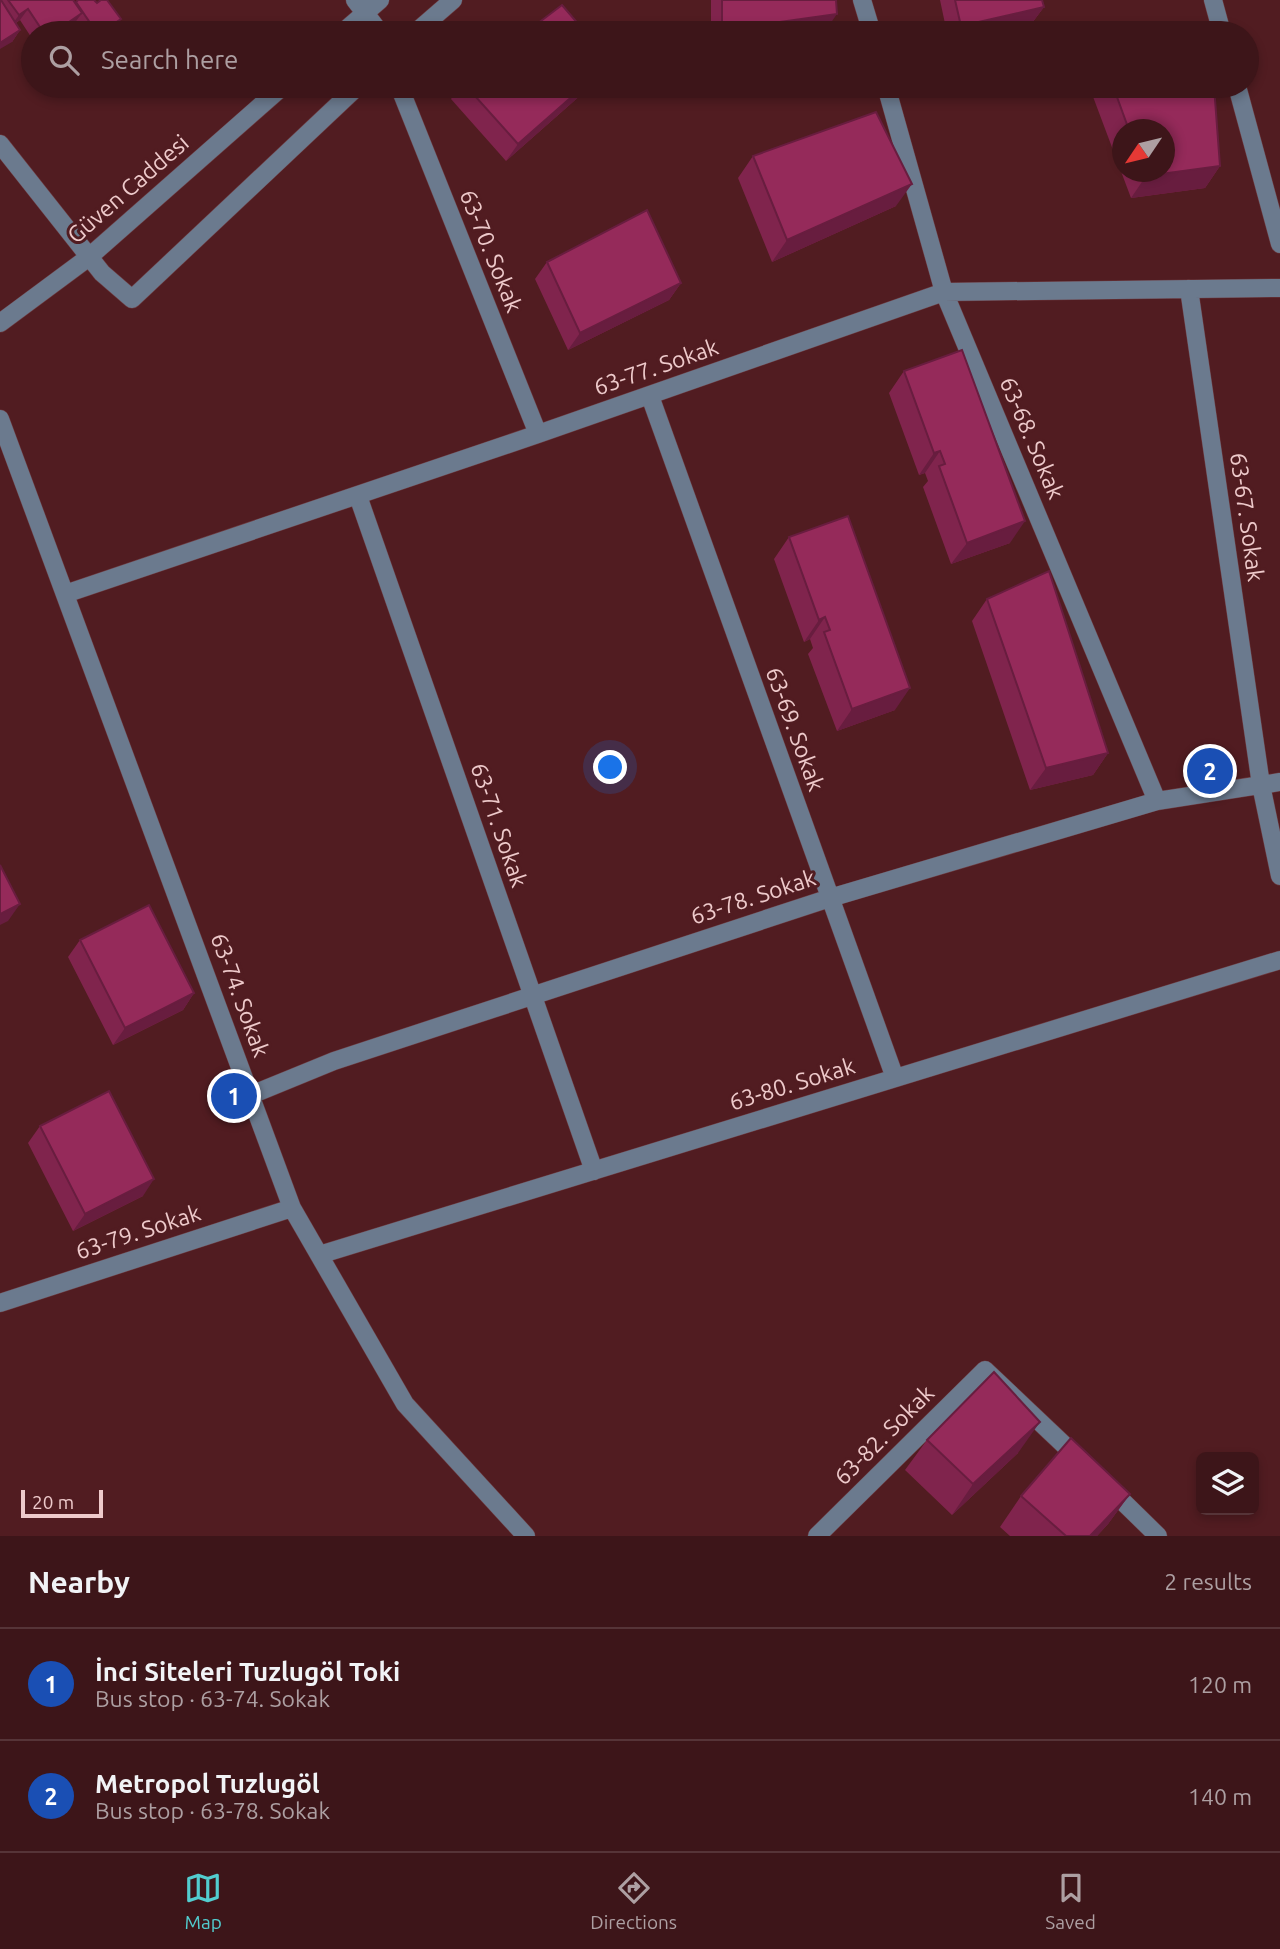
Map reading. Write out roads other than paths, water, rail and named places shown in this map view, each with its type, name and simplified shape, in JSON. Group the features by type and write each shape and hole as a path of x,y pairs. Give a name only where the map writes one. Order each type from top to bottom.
{"street":[{"path":"368,18 380,0"},
{"path":"429,21 453,0"},
{"path":"862,0 868,21"},
{"path":"1213,0 1219,21"},
{"name":"Güven Caddesi","path":"0,323 89,257 269,98"},
{"path":"0,144 102,273 132,299 345,98"},
{"name":"63-70. Sokak","path":"404,98 538,434"},
{"name":"63-68. Sokak","path":"889,98 944,292 1157,801"},
{"path":"1240,98 1280,244"},
{"name":"63-77. Sokak","path":"65,594 650,396 944,292 1280,288"},
{"name":"63-67. Sokak","path":"1189,289 1261,785 1280,876"},
{"name":"63-69. Sokak","path":"650,396 895,1078"},
{"name":"63-74. Sokak","path":"0,419 292,1208 405,1404 526,1536"},
{"name":"63-71. Sokak","path":"358,496 594,1171"},
{"name":"63-78. Sokak","path":"251,1095 334,1061 830,898 1157,801 1280,782"},
{"name":"63-80. Sokak","path":"319,1255 1280,960"},
{"name":"63-79. Sokak","path":"0,1303 292,1208"},
{"name":"63-82. Sokak","path":"817,1536 985,1370 1158,1536"}],"place":[{"name":"Metropol Tuzlugöl","path":"1210,771"},
{"name":"İnci Siteleri Tuzlugöl Toki","path":"234,1096"}]}
